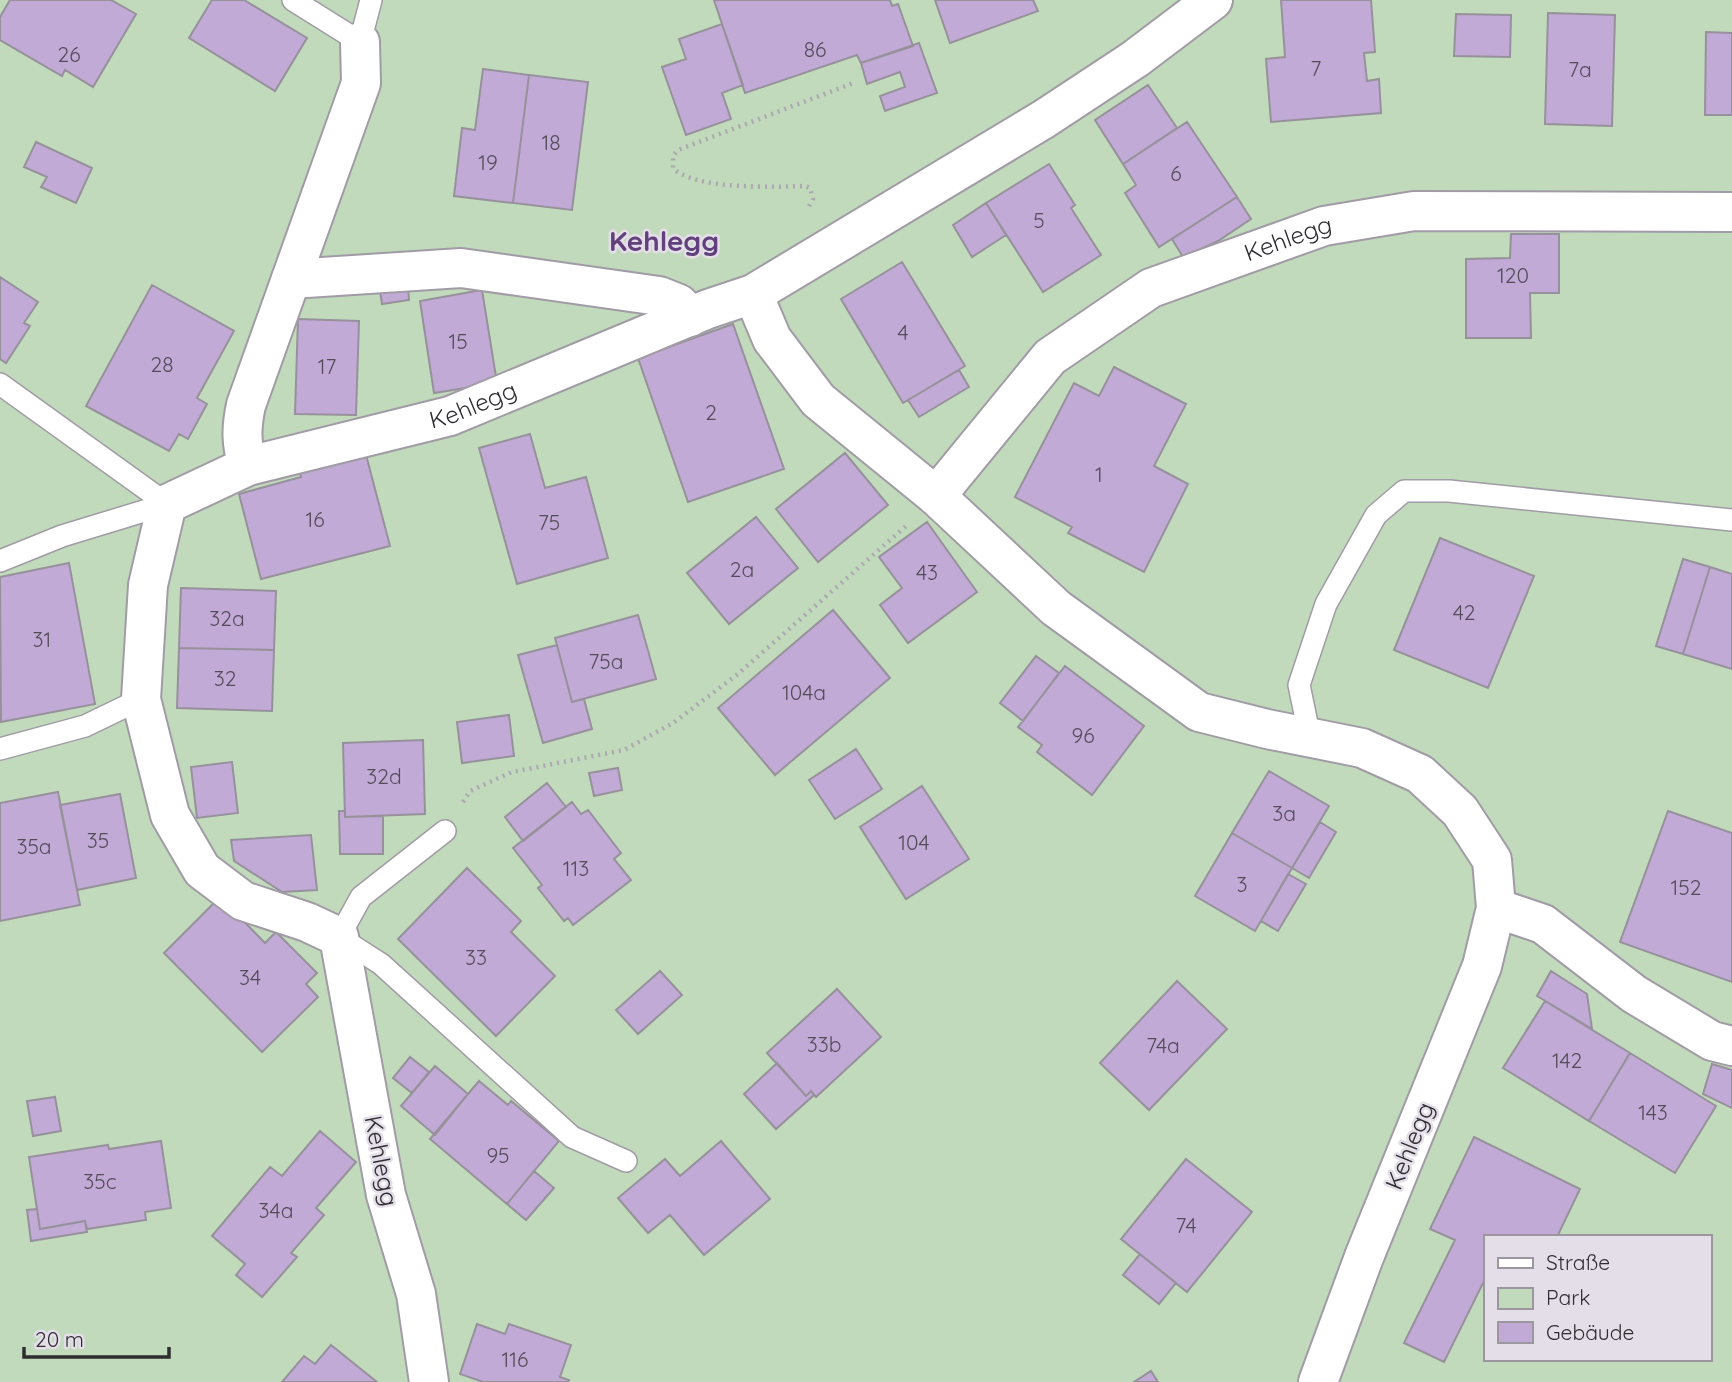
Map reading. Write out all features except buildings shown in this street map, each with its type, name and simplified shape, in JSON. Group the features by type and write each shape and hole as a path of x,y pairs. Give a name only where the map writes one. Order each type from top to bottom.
{"street":[{"name":"Kehlegg","path":"167,504 248,466 450,416 690,317 753,294 1044,119 1135,59 1212,0"},
{"path":"248,466 242,446 246,405 361,83 360,42"},
{"name":"Kehlegg","path":"936,496 1051,357 1151,288 1324,226 1414,211 1732,212"},
{"path":"291,279 461,268 659,296 679,303 690,317"},
{"name":"Kehlegg","path":"753,294 772,339 818,400 936,496 1056,608 1199,712 1362,748 1420,774 1460,811 1492,860 1496,908 1482,966 1364,1257 1318,1382"},
{"path":"167,504 148,585 141,699 170,815 202,870 243,901 307,922 340,937"},
{"path":"1496,908 1543,924 1634,994 1712,1041 1732,1046"},
{"name":"Kehlegg","path":"340,937 386,1195 416,1294 429,1382"}],"lane":[{"path":"293,0 360,42 370,0"},
{"path":"0,384 167,504"},
{"path":"1310,738 1299,685 1326,604 1376,515 1404,491 1449,491 1732,520"},
{"name":"Kehlegg","path":"0,561 62,536 167,504"},
{"path":"0,749 85,726 141,699"},
{"path":"445,831 361,897 340,937 381,964 572,1137 626,1161"}],"path":[{"path":"800,213 813,199 810,188 760,188 692,178 676,172 673,168 673,156 678,150 856,82"},
{"path":"445,831 470,791 512,772 624,750 673,723 738,674 835,590 936,496"}],"green space":[{"path":"0,0 1732,0 1732,1382 0,1382"}],"district":[{"name":"Kehlegg","path":"664,241"}]}
